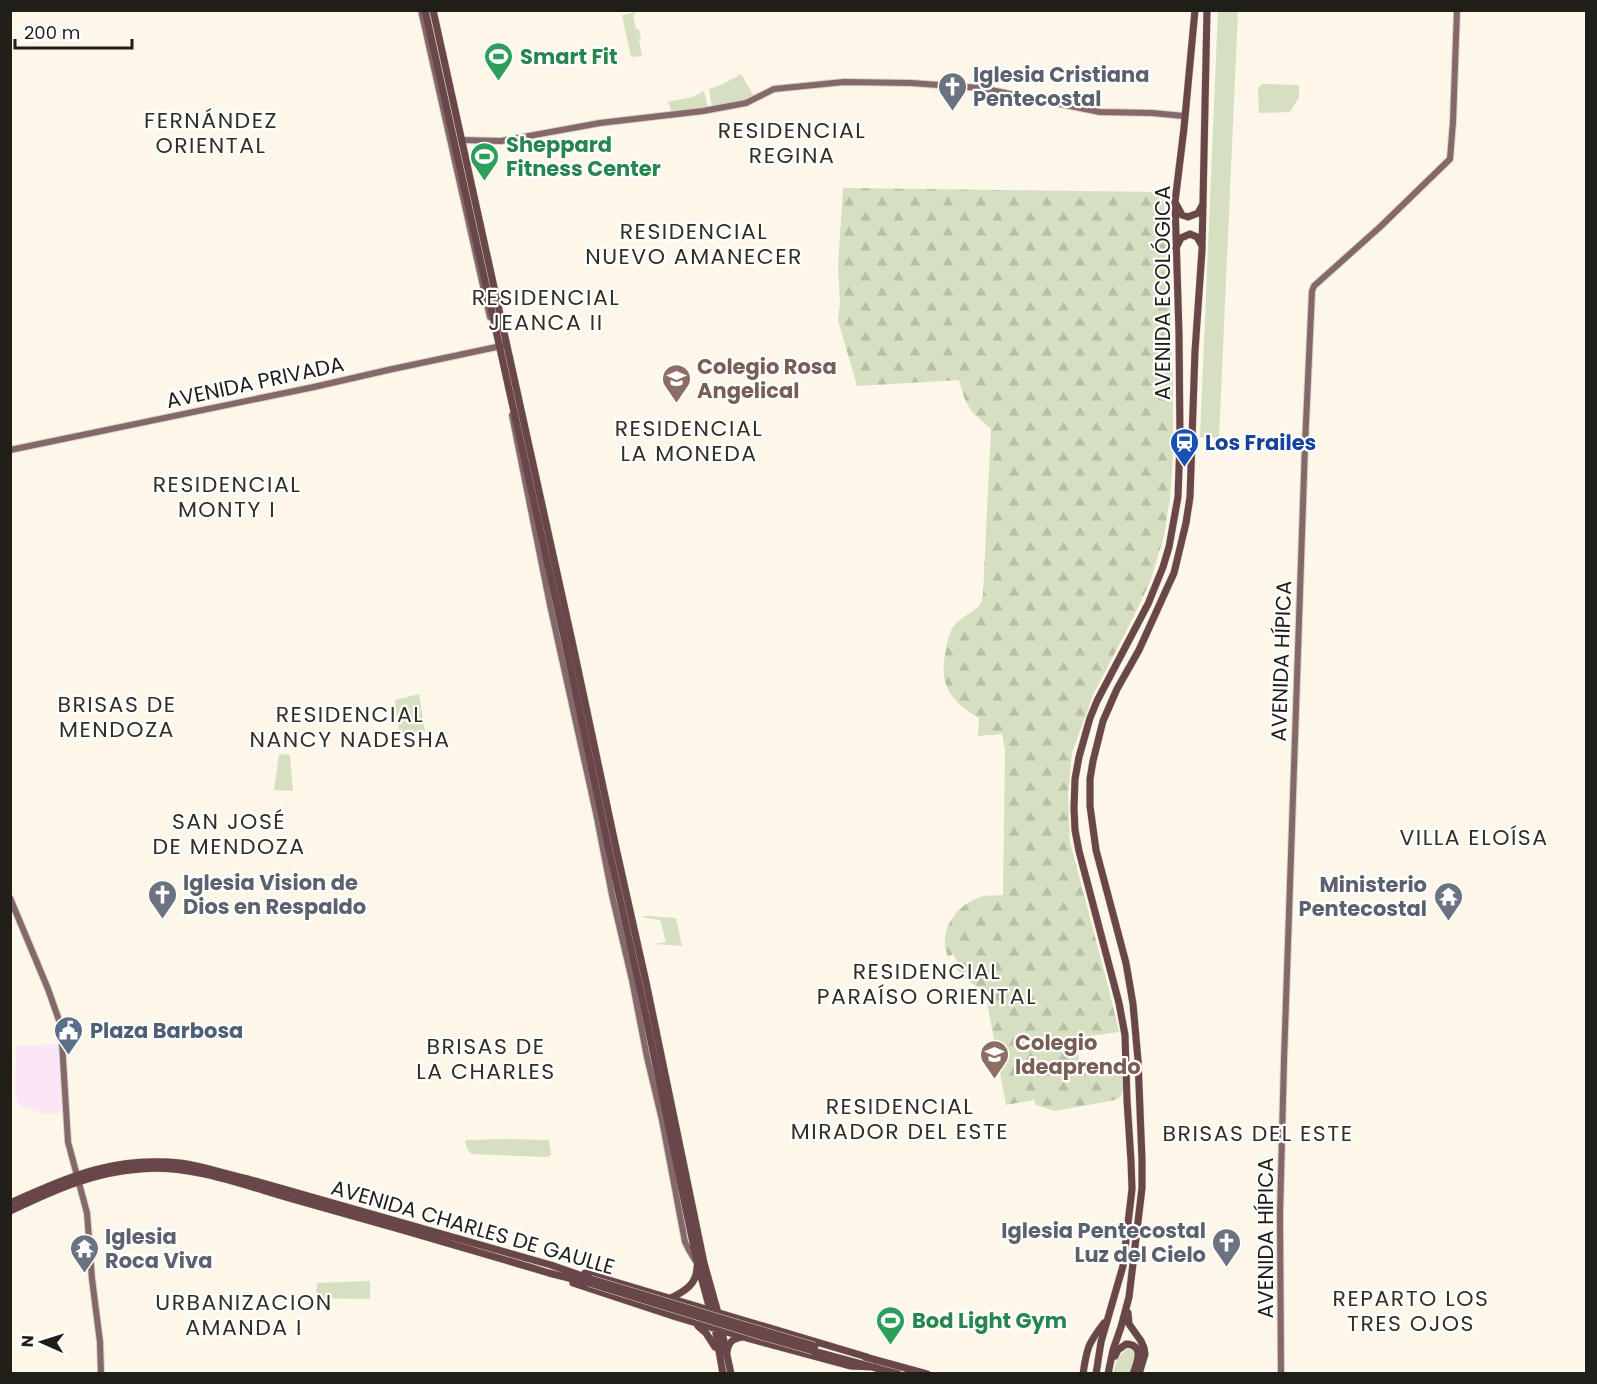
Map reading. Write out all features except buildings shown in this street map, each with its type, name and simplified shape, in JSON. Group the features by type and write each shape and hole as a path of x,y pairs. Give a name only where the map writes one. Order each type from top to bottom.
{"main road":[{"path":"423,10 573,649 648,990 724,1359"},
{"path":"433,10 549,576 639,984 697,1262 714,1312"},
{"name":"AVENIDA ECOLÓGICA","path":"1096,1374 1107,1318 1123,1266 1132,1189 1125,1035 1119,1003 1079,851 1075,819 1075,779 1090,718 1148,604 1163,567 1178,497 1179,334 1175,202 1195,10"},
{"path":"1109,1370 1127,1305 1134,1261 1142,1188 1142,1160 1136,1032 1126,963 1094,839 1090,779 1103,721 1174,573 1190,497 1195,351 1204,201 1207,10"},
{"path":"1175,202 1179,212 1188,217 1198,213 1204,201"},
{"path":"1176,248 1181,238 1190,234 1197,237 1202,250"},
{"name":"AVENIDA CHARLES DE GAULLE","path":"10,1203 123,1163 193,1165 691,1310 898,1374"},
{"name":"AVENIDA CHARLES DE GAULLE","path":"10,1211 77,1178"},
{"path":"670,1298 688,1288 695,1280 697,1262"},
{"path":"550,1269 596,1275 867,1357"},
{"path":"550,1269 581,1286 676,1317 851,1366 874,1367"},
{"path":"709,1284 721,1308 749,1322"},
{"path":"1127,1305 1129,1324 1144,1348 1145,1354 1139,1374"},
{"path":"676,1317 702,1329 724,1359 731,1374"},
{"path":"1083,1374 1087,1349 1092,1337 1107,1318"},
{"path":"723,1374 724,1359 731,1341 738,1337 747,1338"},
{"path":"1109,1370 1118,1350 1126,1344 1132,1344 1138,1349 1133,1374"},
{"name":"AVENIDA CHARLES DE GAULLE","path":"814,1348 867,1357 927,1374"}],"street":[{"name":"AVENIDA HÍPICA","path":"1281,1374 1280,1214 1284,1060 1304,455 1312,291 1314,286 1380,227 1450,159 1457,10"},
{"path":"461,140 501,141 600,123 703,111 746,103 774,89 844,82 981,88 1100,112 1184,116"},
{"name":"AVENIDA PRIVADA","path":"10,450 501,346"},
{"path":"10,897 59,1018 68,1142 84,1201 89,1230 101,1374"}],"shaded area":[{"path":"60,1044 62,1113 43,1114 19,1105 15,1092 16,1046"}],"green space":[{"path":"1218,11 1238,11 1219,438 1200,437"},
{"path":"635,12 636,14 633,15 636,29 639,29 642,56 631,57 622,15"},
{"path":"741,74 754,96 744,101 712,107 709,89"},
{"path":"1262,84 1299,85 1299,97 1290,112 1259,113 1258,89"},
{"path":"704,91 708,108 672,112 668,102 692,97"},
{"path":"843,188 1163,192 1169,270 1173,383 1173,456 1170,498 1164,536 1150,582 1093,695 1072,753 1068,795 1070,842 1119,1032 1076,1038 1081,1073 1121,1065 1123,1090 1119,1098 1115,1100 1055,1111 1036,1105 1034,1100 1006,1105 985,991 973,984 955,967 958,963 953,954 948,957 945,943 946,931 958,911 977,898 1003,895 1005,750 1002,734 978,736 979,718 954,698 945,682 944,673 947,644 952,629 959,620 979,606 982,600 991,429 972,412 965,400 959,380 857,386 838,320 840,304 838,266"},
{"path":"419,694 425,732 399,733 395,700"},
{"path":"279,754 290,755 293,791 274,790"},
{"path":"642,917 676,918 682,946 654,944 666,942 660,920"},
{"path":"549,1140 551,1155 546,1157 472,1154 465,1141"},
{"path":"370,1281 370,1299 316,1298 317,1283"},
{"path":"1127,1348 1135,1353 1130,1373 1113,1374 1117,1359"}],"place":[{"name":"Smart Fit","path":"499,82"},
{"name":"Iglesia Cristiana Pentecostal","path":"952,112"},
{"name":"Sheppard Fitness Center","path":"485,182"},
{"name":"Colegio Rosa Angelical","path":"676,404"},
{"name":"Los Frailes","path":"1184,468"},
{"name":"Iglesia Vision de Dios en Respaldo","path":"162,920"},
{"name":"Ministerio Pentecostal","path":"1448,922"},
{"name":"Plaza Barbosa","path":"69,1056"},
{"name":"Colegio Ideaprendo","path":"994,1080"},
{"name":"Iglesia Pentecostal Luz del Cielo","path":"1227,1268"},
{"name":"Iglesia Roca Viva","path":"84,1274"},
{"name":"Bod Light Gym","path":"891,1346"}],"district":[{"name":"FERNÁNDEZ ORIENTAL","path":"211,132"},
{"name":"RESIDENCIAL REGINA","path":"792,142"},
{"name":"RESIDENCIAL NUEVO AMANECER","path":"694,244"},
{"name":"RESIDENCIAL JEANCA II","path":"546,310"},
{"name":"RESIDENCIAL LA MONEDA","path":"689,440"},
{"name":"RESIDENCIAL MONTY I","path":"227,496"},
{"name":"BRISAS DE MENDOZA","path":"117,716"},
{"name":"RESIDENCIAL NANCY NADESHA","path":"350,726"},
{"name":"SAN JOSÉ DE MENDOZA","path":"229,834"},
{"name":"VILLA ELOÍSA","path":"1474,837"},
{"name":"RESIDENCIAL PARAÍSO ORIENTAL","path":"927,984"},
{"name":"BRISAS DE LA CHARLES","path":"486,1058"},
{"name":"RESIDENCIAL MIRADOR DEL ESTE","path":"900,1118"},
{"name":"BRISAS DEL ESTE","path":"1258,1133"},
{"name":"REPARTO LOS TRES OJOS","path":"1411,1310"},
{"name":"URBANIZACION AMANDA I","path":"244,1314"}]}
